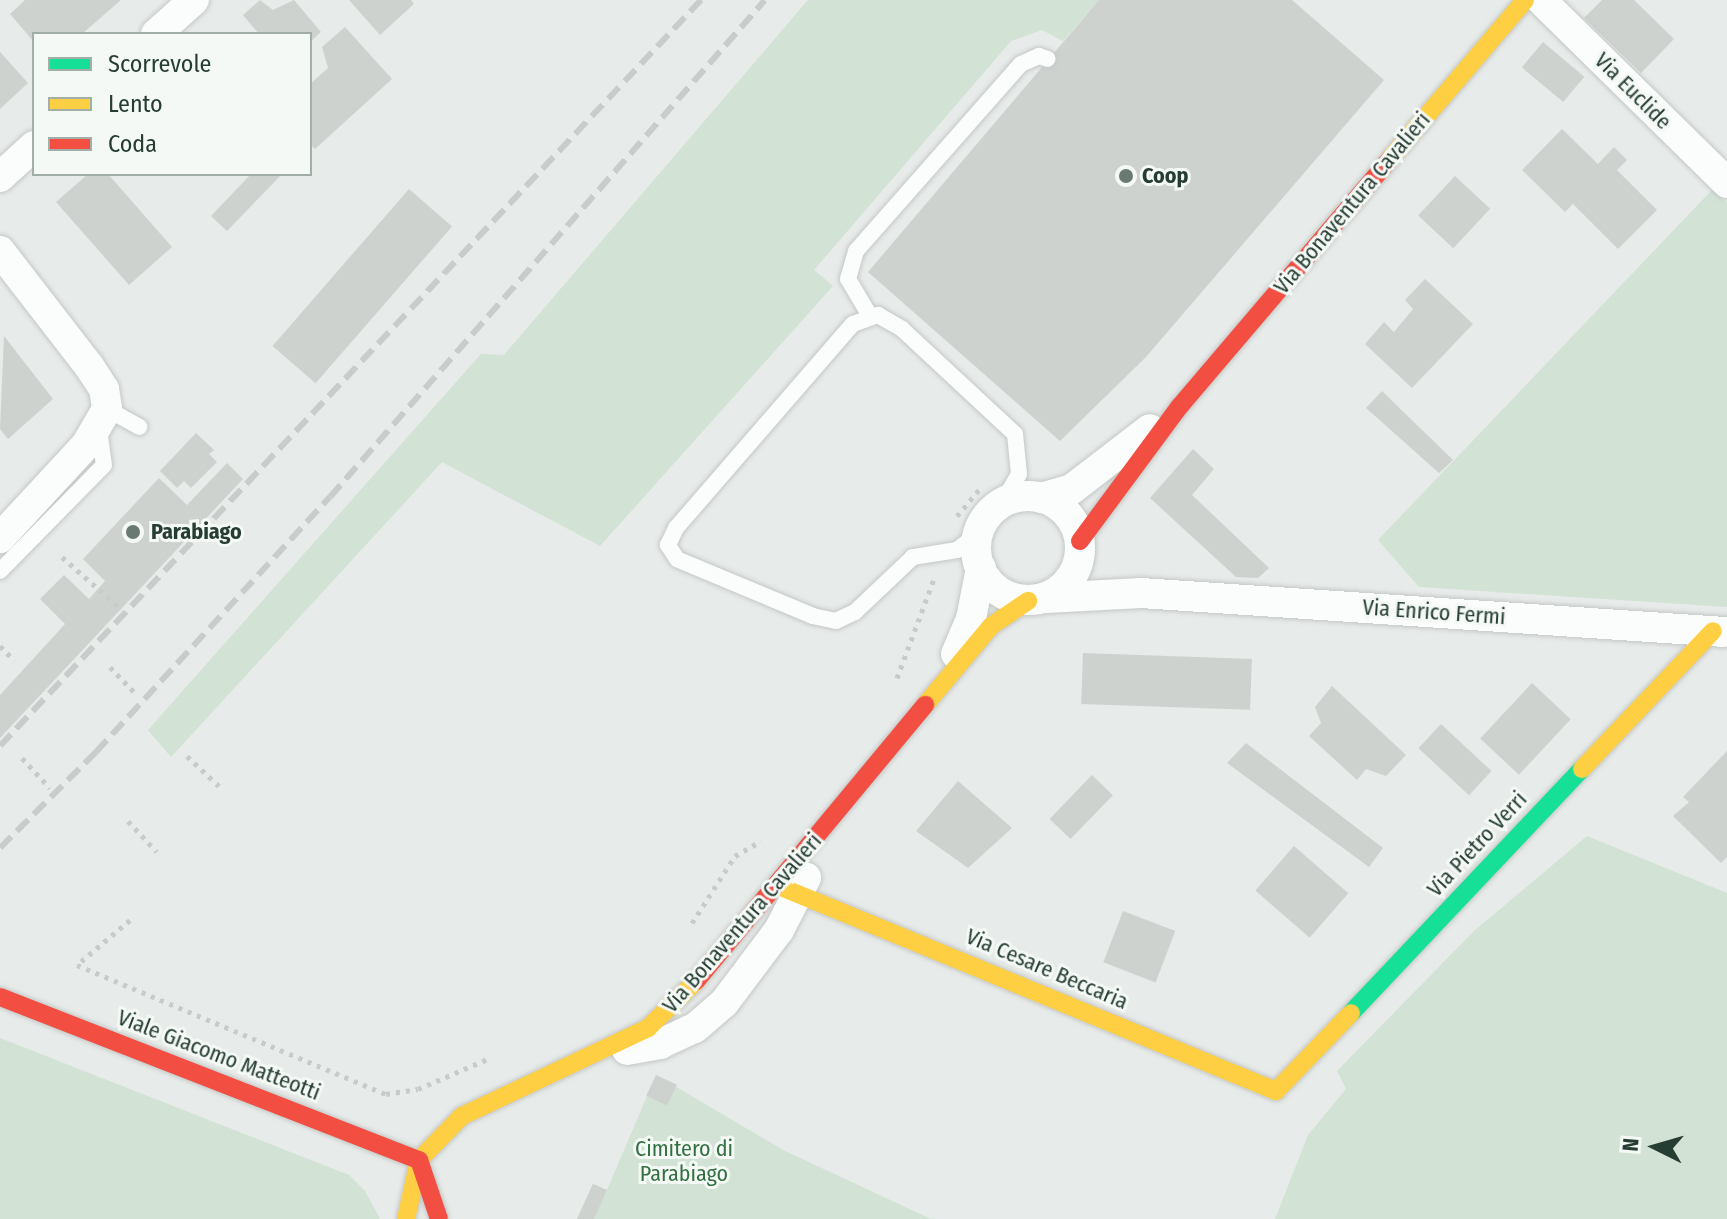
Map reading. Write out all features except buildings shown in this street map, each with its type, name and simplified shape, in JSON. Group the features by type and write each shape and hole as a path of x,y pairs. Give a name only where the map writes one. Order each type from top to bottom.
{"street":[{"path":"158,32 194,0"},
{"name":"Via Bonaventura Cavalieri","path":"419,1160 462,1116 598,1054 660,1044 695,1028 755,968 787,888 840,808 991,626 1073,576 1080,545 1180,406 1525,0"},
{"name":"Via Euclide","path":"1541,0 1726,182"},
{"path":"0,177 32,148"},
{"path":"0,251 104,389 103,419 0,538"},
{"name":"Via Bonaventura Cavalieri","path":"1003,502 1041,498 1072,489 1180,406"},
{"path":"1041,498 1066,511 1080,545"},
{"path":"978,534 990,513 1003,502"},
{"name":"Via Bonaventura Cavalieri","path":"938,688 971,619 981,568 978,534"},
{"name":"Via Enrico Fermi","path":"1080,545 1102,578 1141,593"},
{"path":"981,568 995,589 1037,599"},
{"name":"Via Enrico Fermi","path":"1037,599 1141,593 1720,631"},
{"name":"Via Pietro Verri","path":"1276,1091 1720,631"},
{"name":"Via Cesare Beccaria","path":"787,888 1276,1091"},
{"name":"Viale Giacomo Matteotti","path":"0,997 419,1160"},
{"path":"406,1219 419,1160"},
{"path":"419,1160 439,1219"}],"lane":[{"path":"870,316 848,279 856,251 1021,64 1039,56 1048,59"},
{"path":"978,534 968,545 913,557 855,612 836,621 813,616 677,559 668,545 676,528 853,324 870,316 890,320 1009,425 1020,458 1016,484 1003,502"},
{"path":"0,571 104,465 103,419 139,427"}],"path":[{"path":"892,690 930,600 938,538 1007,457 1020,458"},
{"path":"62,557 121,609"},
{"path":"0,646 14,660"},
{"path":"110,667 138,696"},
{"path":"187,756 220,787"},
{"path":"22,758 50,788"},
{"path":"128,821 157,852"},
{"path":"687,932 735,856 770,836"},
{"path":"130,920 77,965 386,1094 418,1089 501,1054"}],"green space":[{"path":"808,0 1099,0 1063,41 1042,30 1011,41 814,270 833,286 600,546 442,462 171,757 148,730 481,354 504,355"},
{"path":"1712,190 1727,203 1727,607 1419,587 1378,540"},
{"path":"1587,836 1727,893 1727,1219 1275,1219 1308,1135 1346,1089 1337,1071 1474,931"},
{"path":"0,1038 349,1175 365,1191 380,1219 0,1219"},
{"name":"Cimitero di Parabiago","path":"656,1075 783,1150 931,1219 577,1219 593,1184 607,1190"}],"railway":[{"path":"0,746 701,0"},
{"path":"0,848 96,752 330,497 765,0"}],"traffic: fast":[{"path":"1351,1013 1582,769"}],"traffic: slow":[{"path":"1389,160 1525,0"},
{"path":"925,705 991,626 1028,601"},
{"path":"1582,769 1713,631"},
{"path":"776,885 1276,1091 1351,1013"},
{"path":"406,1219 419,1160 462,1116 648,1028 696,981"}],"traffic: jam":[{"path":"1080,541 1180,406 1389,160"},
{"path":"696,981 925,705"},
{"path":"0,997 419,1160"},
{"path":"419,1160 439,1219"}],"place":[{"name":"Coop","path":"1126,176"},
{"name":"Parabiago","path":"133,532"}]}
